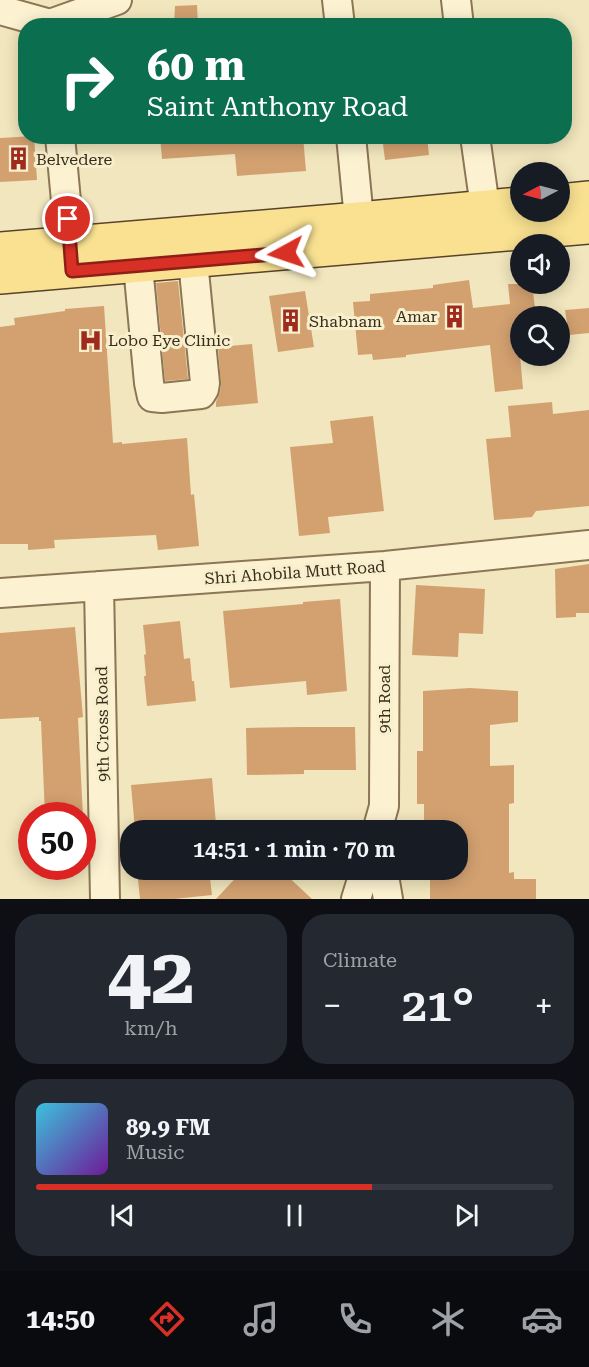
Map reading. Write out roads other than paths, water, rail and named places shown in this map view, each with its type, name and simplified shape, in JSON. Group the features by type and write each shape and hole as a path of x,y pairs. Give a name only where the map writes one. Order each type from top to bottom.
{"main road":[{"path":"570,200 589,198"},
{"path":"0,277 71,257 359,219 510,205"},
{"path":"0,249 138,266 589,227"}],"street":[{"path":"69,18 117,0"},
{"path":"337,0 339,18"},
{"path":"456,0 458,18"},
{"path":"0,10 27,18"},
{"path":"61,144 71,257"},
{"path":"352,144 359,219"},
{"path":"476,144 485,207"},
{"path":"138,266 149,384 152,397 162,398 201,394 204,389 192,261"},
{"name":"Shri Ahobila Mutt Road","path":"0,593 385,566 589,545"},
{"name":"9th Road","path":"380,820 384,806 385,566"},
{"name":"9th Cross Road","path":"99,586 105,899"},
{"path":"356,899 362,880"},
{"path":"384,880 387,899"}],"place":[{"name":"Belvedere","path":"18,159"},
{"name":"Amar","path":"455,316"},
{"name":"Shabnam","path":"291,321"},
{"name":"Lobo Eye Clinic","path":"90,340"}]}
